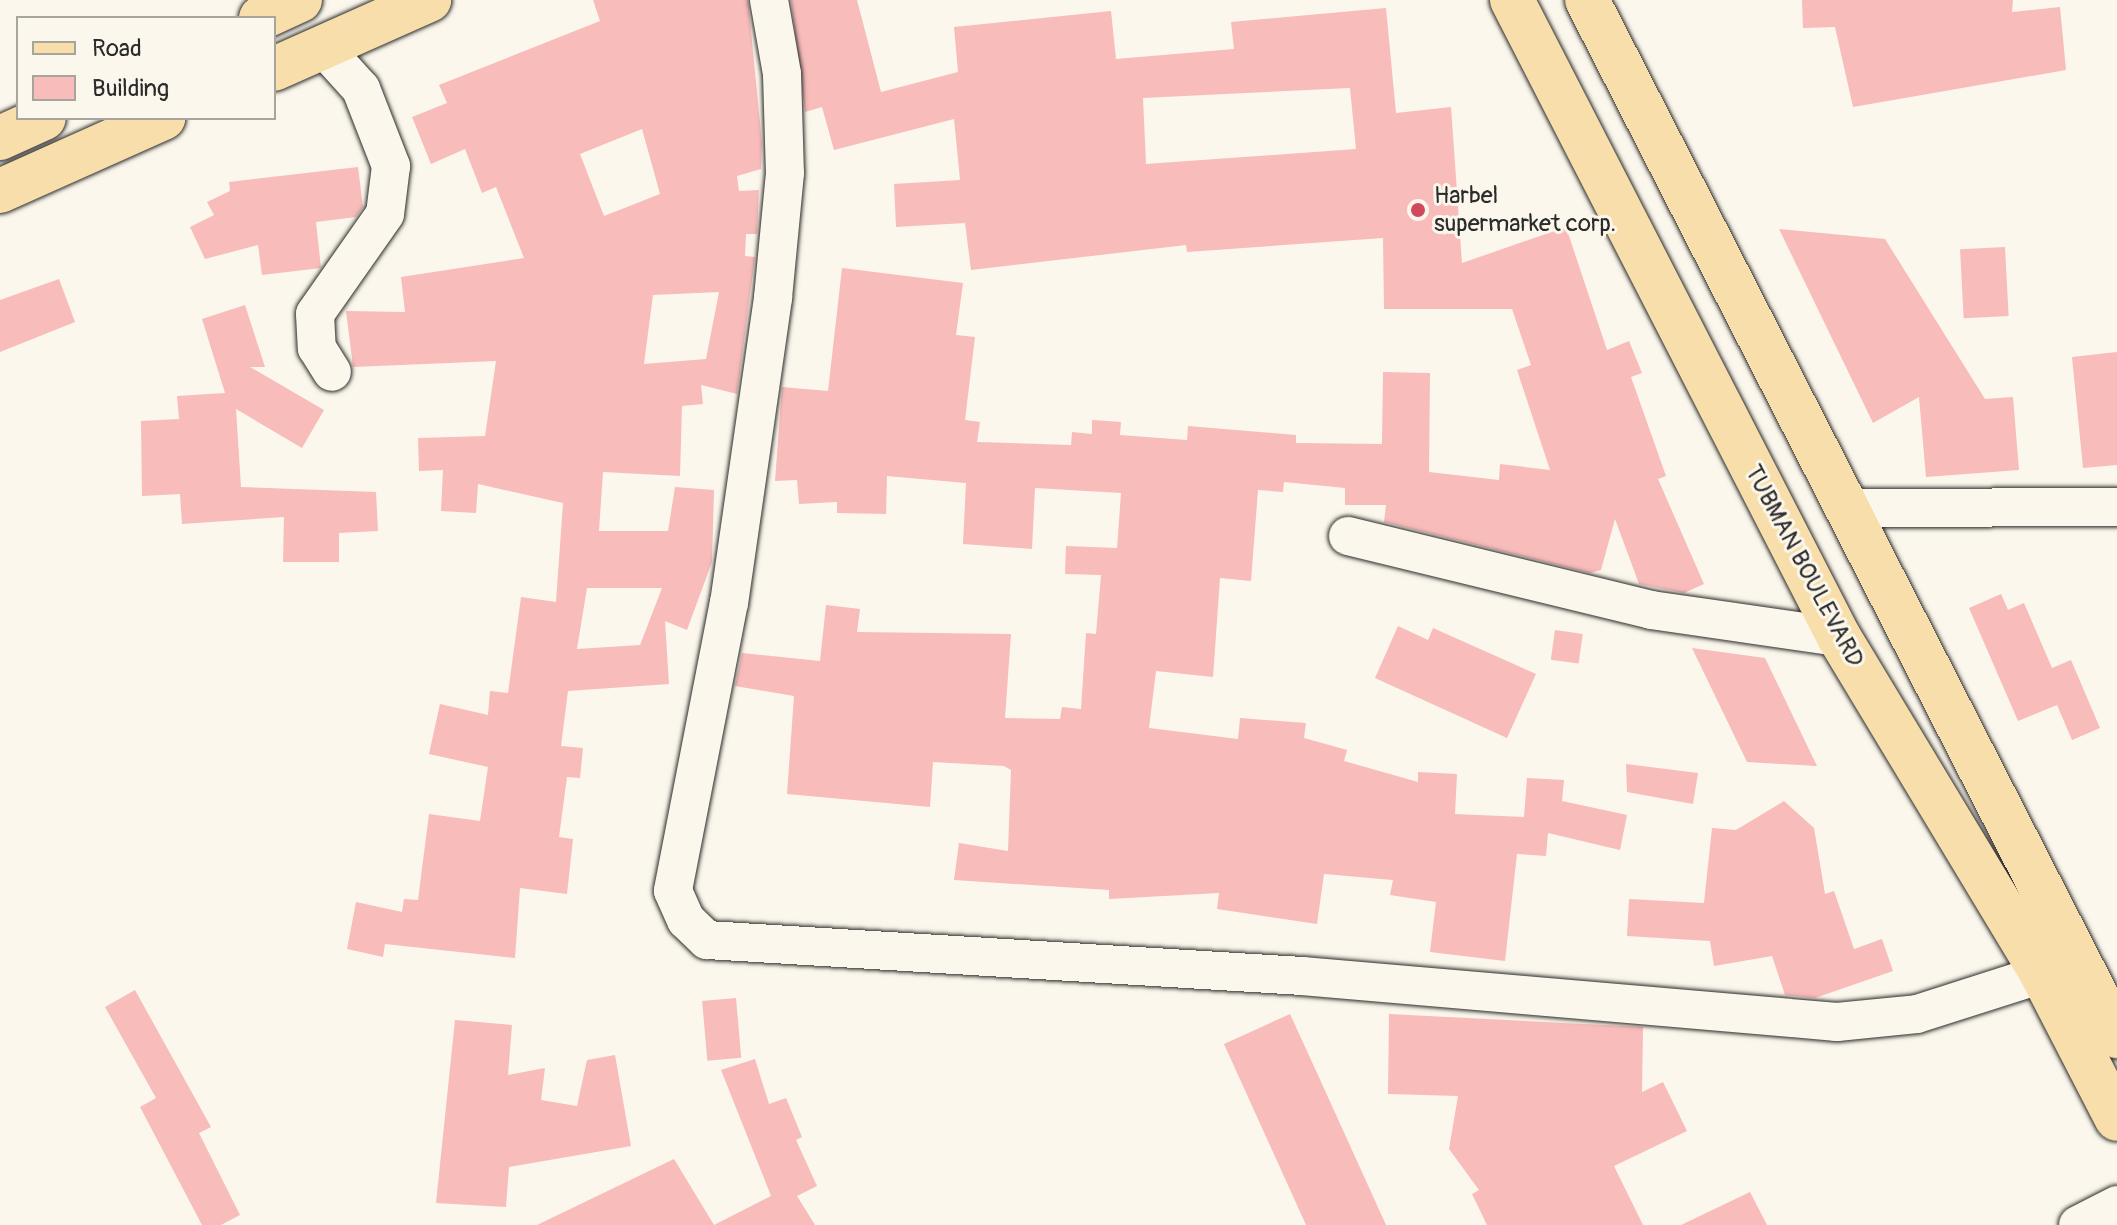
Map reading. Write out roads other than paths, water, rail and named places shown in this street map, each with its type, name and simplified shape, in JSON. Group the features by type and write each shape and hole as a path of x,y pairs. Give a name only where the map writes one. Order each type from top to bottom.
{"main road":[{"path":"265,16 300,0"},
{"path":"276,68 429,0"},
{"name":"TUBMAN BOULEVARD","path":"1512,0 1839,637 2042,974 2117,1119"},
{"path":"1587,0 1850,508 2117,1036"},
{"path":"0,138 40,120"},
{"path":"0,191 159,120"}],"street":[{"path":"769,0 782,74 785,173 773,298 729,602 673,891 686,920 707,940 1302,976 1837,1022 1917,1014 2042,974"},
{"path":"323,47 361,89 391,166 385,214 315,314 317,348 332,372"},
{"path":"1850,508 2117,507"},
{"path":"1348,536 1651,610 1839,637"},
{"path":"2078,1225 2117,1205"}],"place":[{"name":"Harbel supermarket corp.","path":"1418,210"}]}
